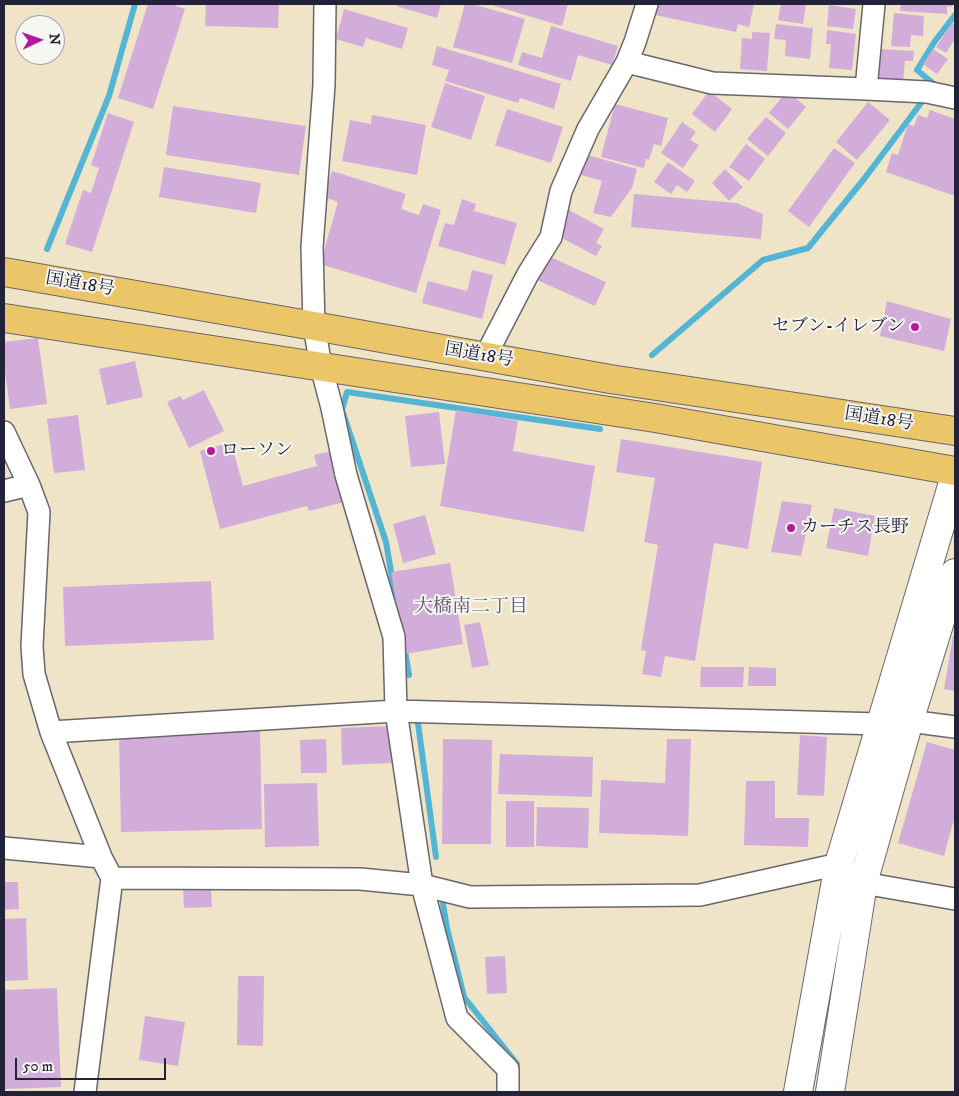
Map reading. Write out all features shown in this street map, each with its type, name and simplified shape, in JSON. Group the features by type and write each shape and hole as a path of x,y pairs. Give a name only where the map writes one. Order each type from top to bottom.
{"highway":[{"name":"国道18号","path":"4,272 619,381 955,431"},
{"name":"国道18号","path":"5,324 320,366 656,418 955,471"}],"street":[{"path":"324,4 324,85 312,247 314,326 320,366 332,408 346,475 394,637 396,711 422,885 457,1018 508,1068 508,1092"},
{"path":"485,357 528,274 550,237 561,191 588,129 627,62 636,42 647,4"},
{"path":"866,89 874,4"},
{"path":"627,62 712,83 927,92 955,98"},
{"path":"4,432 39,512 32,646 34,674 51,732 101,857 112,878 85,1092"},
{"path":"798,1092 839,864 955,476"},
{"path":"4,491 28,484"},
{"path":"830,1092 863,883 909,721 955,573"},
{"path":"51,732 396,711 881,724 909,721 955,727"},
{"path":"4,848 101,857"},
{"path":"112,878 360,879 422,885 470,897 700,895 839,864"},
{"path":"839,864 863,883 955,899"}],"building":[{"path":"148,4 171,4 185,9 153,109 118,98"},
{"path":"206,4 279,4 278,28 205,26"},
{"path":"396,4 441,4 437,18 396,6"},
{"path":"465,4 472,4 525,19 512,63 453,47"},
{"path":"488,4 568,4 562,26"},
{"path":"658,4 754,4 749,27 738,24 736,32 655,15"},
{"path":"781,4 806,4 803,24 778,20"},
{"path":"901,4 952,4 952,7 947,6 947,14 900,11"},
{"path":"829,5 856,9 853,29 827,26"},
{"path":"344,9 408,28 402,49 366,38 363,47 336,39"},
{"path":"894,13 924,16 923,36 911,35 910,47 891,46"},
{"path":"952,23 955,25 955,39 946,53 936,47"},
{"path":"776,24 813,28 810,59 785,56 786,40 774,39"},
{"path":"551,26 618,46 612,65 578,55 571,81 518,65 522,52 542,58"},
{"path":"827,30 856,34 852,70 829,68 831,44 826,44"},
{"path":"752,32 770,33 767,71 740,69 742,38 752,39"},
{"path":"437,46 561,84 554,109 520,98 518,103 445,81 449,70 432,65"},
{"path":"880,49 914,51 913,61 905,61 903,82 878,80"},
{"path":"933,49 948,59 937,74 923,64"},
{"path":"445,83 485,96 471,140 431,127"},
{"path":"709,91 732,109 715,132 692,114"},
{"path":"787,91 806,107 788,129 769,113"},
{"path":"868,102 890,120 857,160 836,142"},
{"path":"615,104 668,118 661,146 654,144 649,160 646,159 644,168 601,157"},
{"path":"173,106 306,126 299,175 166,155"},
{"path":"507,109 563,127 551,163 495,145"},
{"path":"930,110 955,119 955,196 886,172 892,153 898,155 908,124 914,126 918,115 927,118"},
{"path":"108,113 134,122 92,252 65,244 83,190 91,193 99,168 91,165"},
{"path":"372,115 426,125 417,175 342,161 350,120 371,124"},
{"path":"766,117 786,133 768,156 747,139"},
{"path":"682,122 696,132 690,140 699,145 683,168 661,153"},
{"path":"746,144 765,159 749,181 729,167"},
{"path":"834,148 855,163 809,227 788,211"},
{"path":"584,154 637,169 632,188 611,217 593,213 602,181 578,174"},
{"path":"668,162 695,181 687,192 677,185 671,194 654,182"},
{"path":"164,167 261,183 256,213 159,197"},
{"path":"725,169 743,187 729,201 712,183"},
{"path":"332,171 406,194 401,209 419,215 423,204 441,210 416,293 320,264 338,202 324,197"},
{"path":"634,194 736,203 763,214 761,239 631,227"},
{"path":"462,199 476,204 474,211 517,223 505,265 438,246 445,223 454,225"},
{"path":"569,210 604,229 596,243 602,246 596,256 556,235"},
{"path":"548,256 606,282 595,306 537,280"},
{"path":"472,270 493,275 482,319 422,303 428,281 467,291"},
{"name":"セブン-イレブン","path":"887,301 951,319 944,351 880,336"},
{"path":"38,338 47,404 10,409 4,364 4,342"},
{"path":"135,361 143,397 107,405 99,369"},
{"path":"204,390 224,431 189,448 167,402 180,396 183,400"},
{"path":"456,410 518,421 513,451 595,466 584,532 440,506"},
{"path":"439,412 445,464 411,467 405,416"},
{"path":"78,415 85,470 54,473 47,419"},
{"path":"621,439 762,462 748,549 714,543 695,661 665,656 661,677 642,674 646,651 641,650 658,545 644,542 655,478 616,472"},
{"path":"231,442 243,486 317,466 314,455 331,451 344,502 309,511 307,506 220,529 200,451"},
{"name":"カーチス長野","path":"782,501 812,505 801,556 771,552"},
{"path":"834,508 875,516 868,556 826,548"},
{"path":"425,515 436,554 403,563 393,524"},
{"path":"450,563 463,644 405,654 391,572"},
{"path":"211,581 214,640 65,646 63,587"},
{"path":"480,622 489,665 472,668 464,625"},
{"path":"953,636 955,636 955,691 944,689"},
{"path":"701,667 744,667 743,687 700,687"},
{"path":"749,667 776,668 776,686 748,686"},
{"path":"390,726 392,763 342,765 341,728"},
{"path":"260,731 262,829 121,832 119,734"},
{"path":"800,735 827,737 824,796 797,795"},
{"path":"326,739 327,773 301,773 300,740"},
{"path":"443,739 492,740 491,844 442,844"},
{"path":"667,739 691,739 688,836 599,833 601,780 665,783"},
{"path":"927,742 955,750 955,816 944,856 898,843"},
{"path":"500,754 593,757 592,797 498,794"},
{"path":"746,781 775,781 775,818 809,818 808,847 744,845"},
{"path":"317,783 319,846 265,847 264,784"},
{"path":"506,801 534,801 534,847 506,847"},
{"path":"537,807 589,808 588,848 536,846"},
{"path":"4,882 18,882 19,909 4,910"},
{"path":"211,887 212,907 184,908 183,888"},
{"path":"26,918 28,980 4,981 4,919"},
{"path":"505,956 507,993 487,994 485,957"},
{"path":"238,976 264,976 263,1046 237,1045"},
{"path":"57,988 61,1087 4,1089 4,990"},
{"path":"145,1016 185,1022 178,1066 139,1060"}],"waterway":[{"path":"47,249 109,96 135,4"},
{"path":"934,84 917,70 935,41 955,15"},
{"path":"652,355 763,260 808,248 864,179 921,103"},
{"path":"398,613 386,542 342,410 347,392 600,429"},
{"path":"404,645 409,675"},
{"path":"417,716 436,857"},
{"path":"443,904 464,997 517,1064"}],"place":[{"name":"セブン-イレブン","path":"915,327"},
{"name":"ローソン","path":"211,451"},
{"name":"カーチス長野","path":"791,528"}],"district":[{"name":"大橋南二丁目","path":"471,608"}]}
